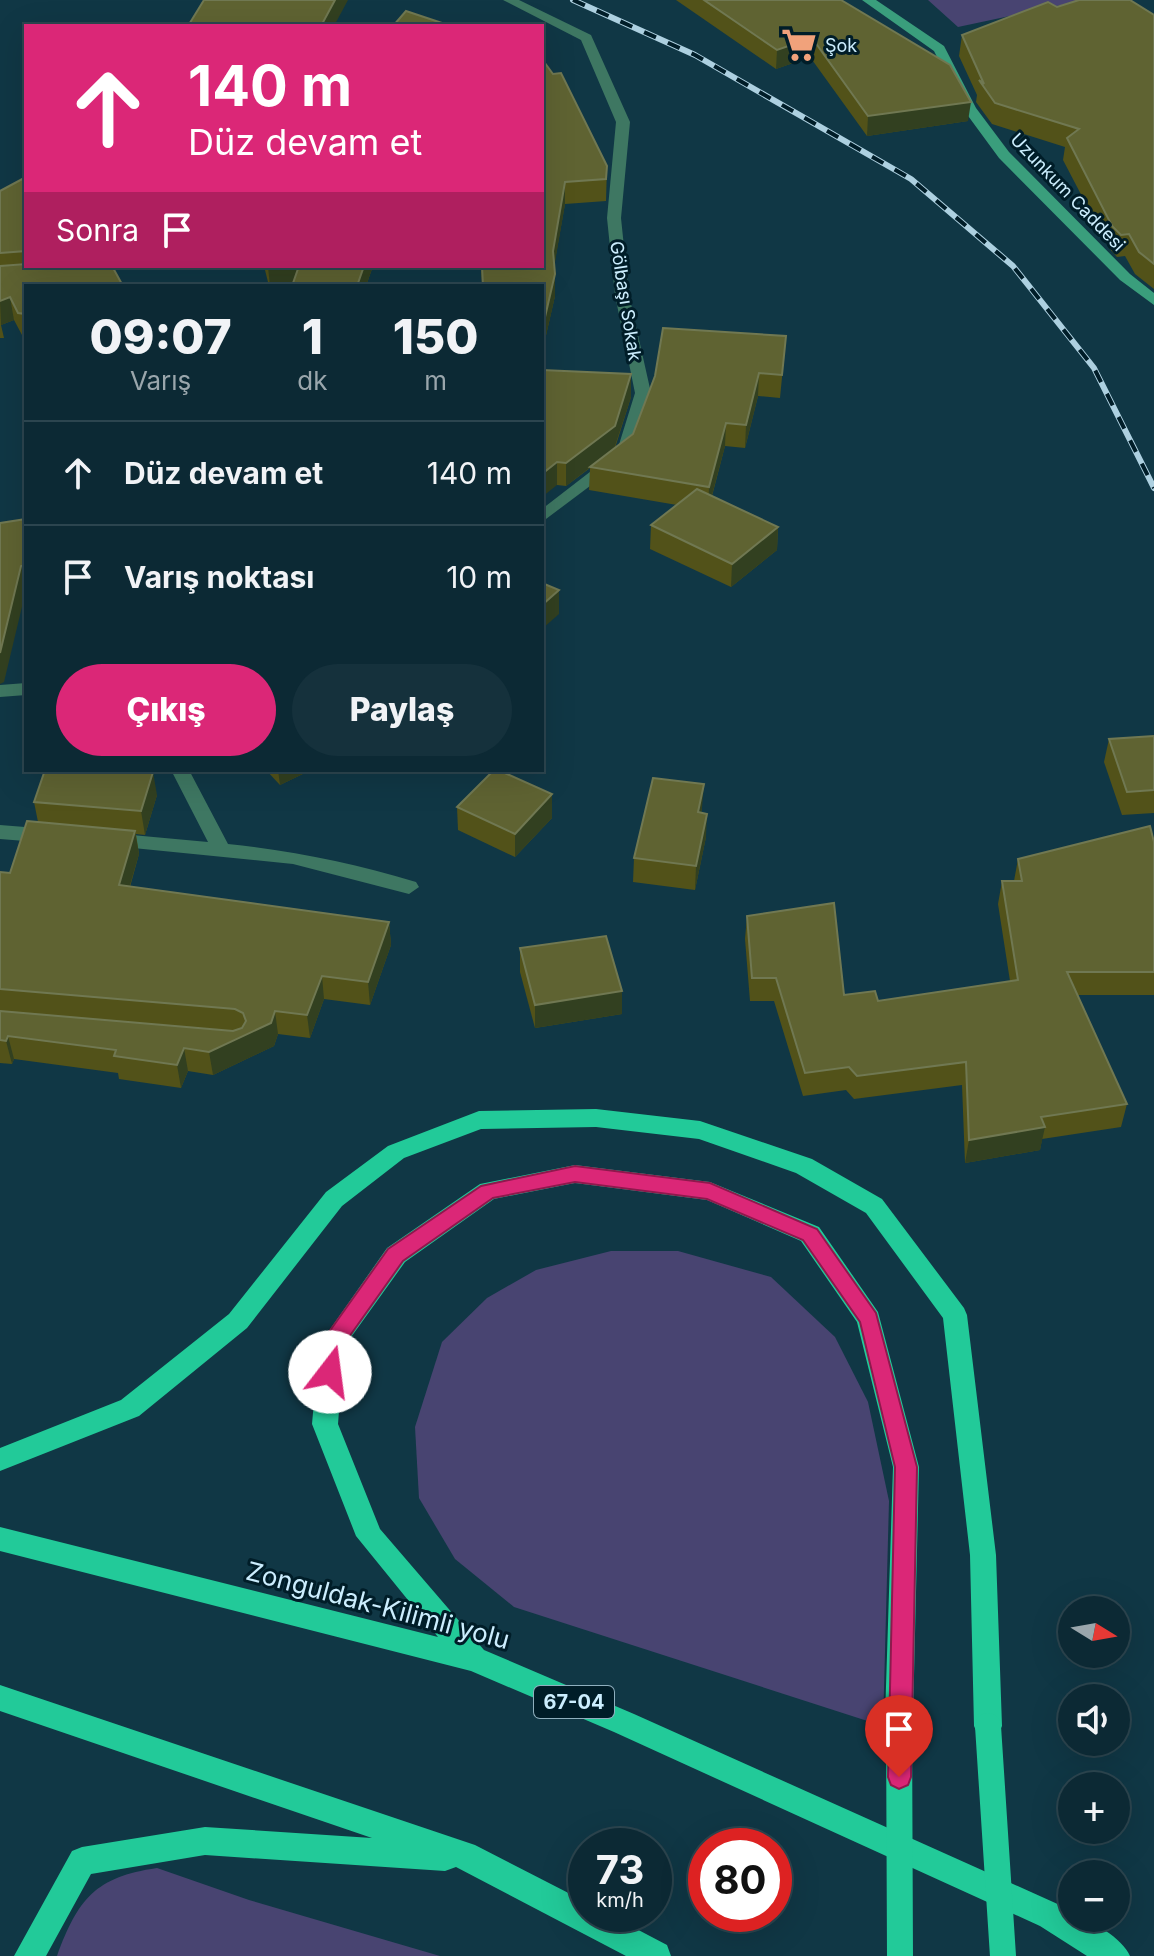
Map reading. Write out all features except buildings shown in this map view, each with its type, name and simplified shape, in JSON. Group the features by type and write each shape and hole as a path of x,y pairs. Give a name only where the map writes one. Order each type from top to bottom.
{"highway":[{"path":"0,1460 130,1408 238,1321 334,1199 396,1152 479,1120 596,1118 700,1130 804,1166 874,1206 955,1315 983,1555 988,1726 1003,1956"},
{"path":"474,1659 369,1536 325,1424 332,1345 396,1255 488,1191 575,1174 710,1191 810,1234 869,1319 906,1467 899,1718 900,1956"},
{"name":"Zonguldak-Kilimli yolu","path":"0,1539 474,1659 624,1723 1051,1916 1115,1956"},
{"path":"0,1698 475,1859 656,1956"},
{"path":"29,1956 82,1861 205,1841 475,1859"}],"main road":[{"name":"Uzunkum Caddesi","path":"868,0 939,49 970,109 1004,155 1125,277 1154,301"}],"street":[{"name":"Gölbaşı Sokak","path":"509,0 586,38 623,122 614,218 622,295 643,393 624,453 544,515"},
{"path":"0,691 24,689"},
{"path":"181,772 221,849"},
{"path":"0,832 221,849 306,859 409,887"}],"shaded area":[{"path":"928,0 1085,0 958,27"},
{"path":"611,1251 678,1251 771,1277 835,1337 868,1402 889,1501 883,1726 514,1607 455,1559 419,1498 415,1427 442,1342 487,1298 536,1270"},
{"path":"157,1868 249,1900 440,1956 57,1956 73,1919 92,1894 118,1878"}],"railway":[{"path":"573,0 695,55 911,179 1013,266 1094,368 1154,488"}],"place":[{"name":"Şok","path":"799,45"}],"route":[{"path":"330,1372 332,1345 396,1255 488,1191 575,1174 710,1191 810,1234 869,1319 906,1467 899,1777"}]}
